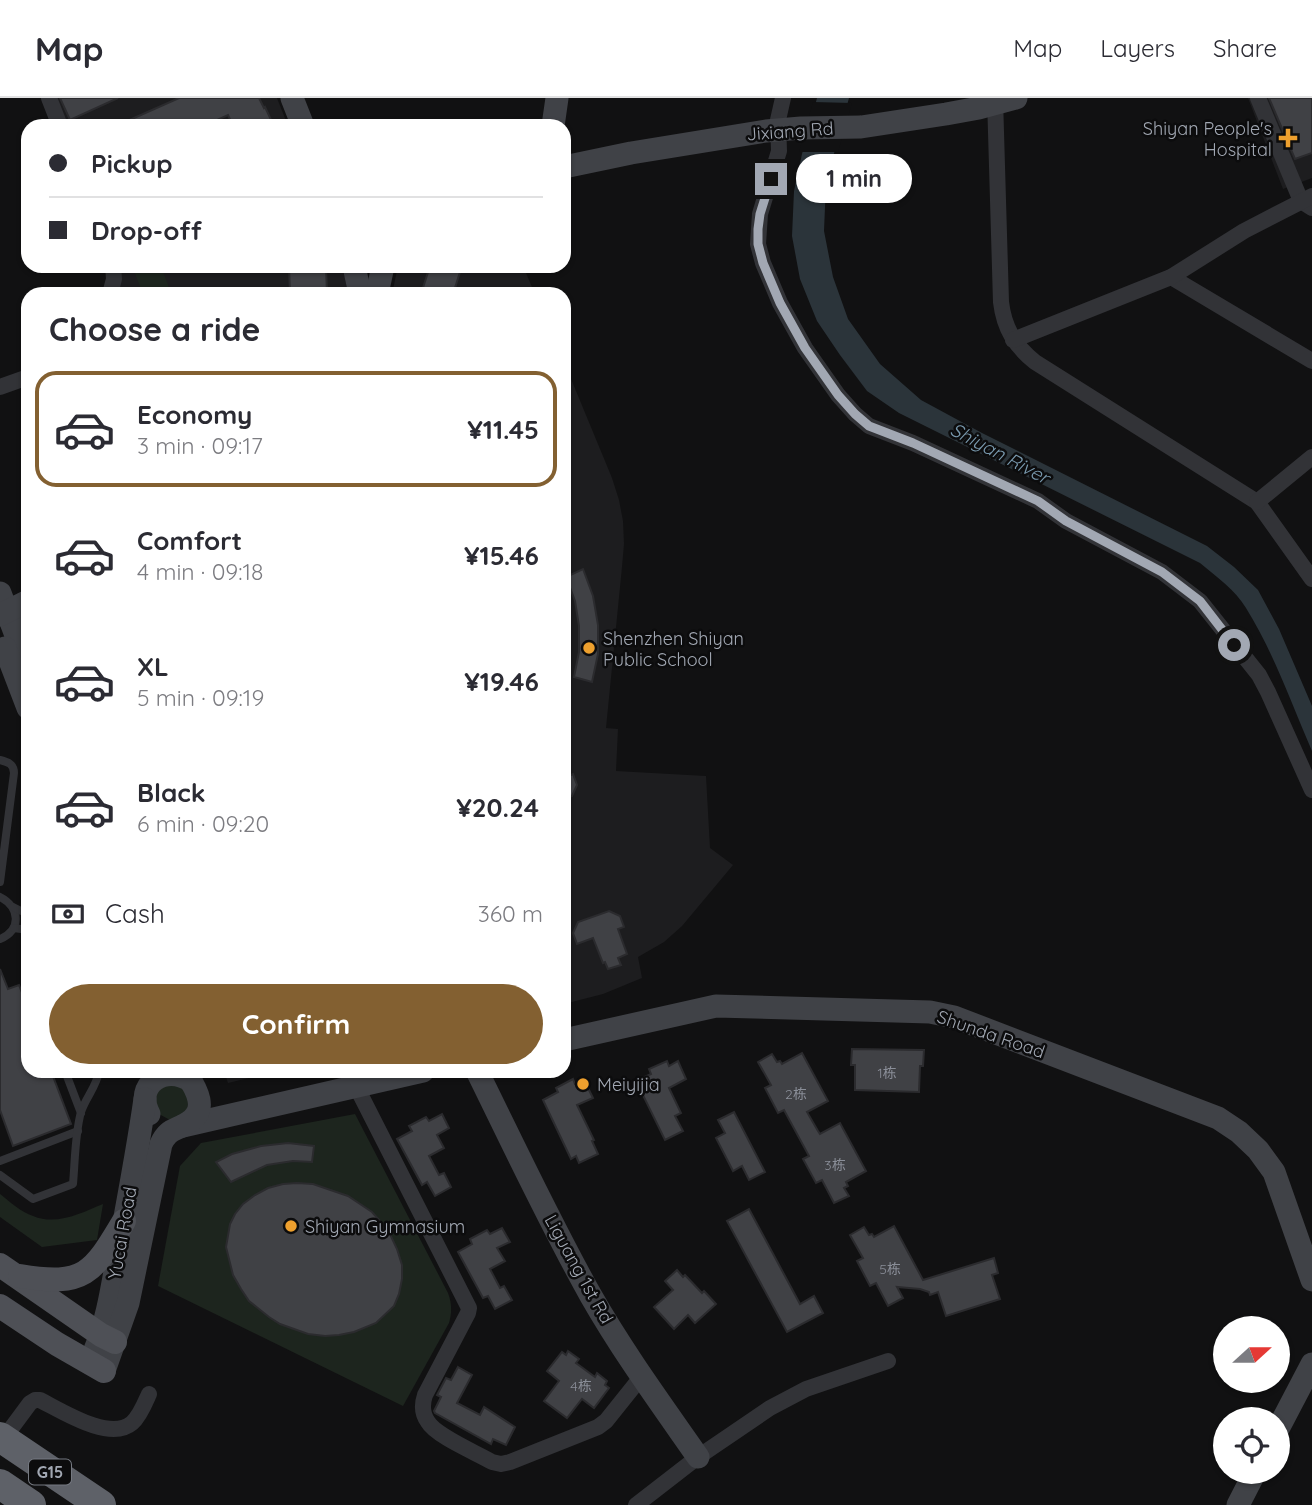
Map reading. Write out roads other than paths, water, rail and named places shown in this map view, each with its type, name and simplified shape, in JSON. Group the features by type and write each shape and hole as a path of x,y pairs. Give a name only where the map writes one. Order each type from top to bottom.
{"highway":[{"name":"G15","path":"5,1433 101,1505"},
{"name":"G15","path":"0,1484 31,1505"}],"main road":[{"path":"7,1270 50,1280 80,1276 101,1258 124,1221"},
{"path":"7,1270 108,1338"},
{"path":"0,1307 97,1367"}],"street":[{"path":"49,98 57,119"},
{"path":"292,98 300,119"},
{"path":"554,119 556,98"},
{"path":"783,98 778,120 779,151 760,214 758,244 780,303 805,348 838,395 869,426 926,448 1038,501 1066,521 1162,572 1200,601 1259,675 1312,790"},
{"path":"1013,340 1171,277 1244,231 1308,202 1258,98"},
{"path":"1002,100 1001,303 1002,316 1013,340 1035,362 1257,502 1312,579"},
{"name":"Jixiang Rd","path":"571,166 684,144 778,130 849,128 946,114 1002,100"},
{"path":"1171,277 1312,361"},
{"path":"0,387 21,380"},
{"path":"1257,502 1312,457"},
{"path":"2,602 21,589"},
{"path":"2,602 21,601"},
{"path":"2,602 21,650"},
{"path":"0,635 21,690"},
{"name":"Shunda Road","path":"571,1038 716,1006 930,1012 954,1017 1218,1118 1239,1132 1258,1150 1274,1172 1312,1280"},
{"path":"147,1087 146,1108 150,1117 165,1127 179,1127 392,1078"},
{"name":"Liguang 1st Rd","path":"480,1078 590,1294 698,1457"},
{"path":"192,1083 209,1104 219,1109 239,1112 251,1110"},
{"path":"179,1127 191,1121 199,1105 192,1083"},
{"path":"356,1086 468,1308 468,1313 425,1395 424,1413 428,1423 436,1431 492,1462 501,1464 598,1427 606,1421 642,1376"},
{"name":"Yucai Road","path":"108,1338 109,1306 147,1087"},
{"name":"Yucai Road","path":"97,1367 108,1338 128,1304 161,1144 164,1138 179,1127"},
{"path":"636,1505 698,1457 770,1408 806,1389 888,1361"},
{"path":"1290,1407 1312,1364"},
{"path":"5,1433 34,1400 40,1400 96,1427 122,1429 137,1417 149,1394"},
{"path":"1238,1505 1249,1484"}],"lane":[{"path":"556,98 564,98"},
{"path":"0,761 10,763 15,773 0,882"},
{"path":"0,897 21,911"},
{"path":"0,939 10,934 14,928 16,921 13,907"},
{"path":"14,928 21,929"},
{"path":"68,1078 81,1113"},
{"path":"0,1175 33,1199 73,1184 81,1113 97,1078"},
{"path":"0,1161 78,1131"}],"water":[{"name":"Shiyan River","path":"817,98 849,98 826,183 824,231 833,277 848,319 880,364 921,400 1207,546 1234,567 1258,590 1279,629 1312,706 1312,751 1273,660 1242,601 1200,563 899,413 867,391 817,321 800,279 792,236 794,191"}],"place":[{"name":"Shiyan People's Hospital","path":"1288,138"},
{"name":"Shenzhen Shiyan Public School","path":"589,648"},
{"name":"Meiyijia","path":"583,1084"},
{"name":"Shiyan Gymnasium","path":"291,1226"}]}
